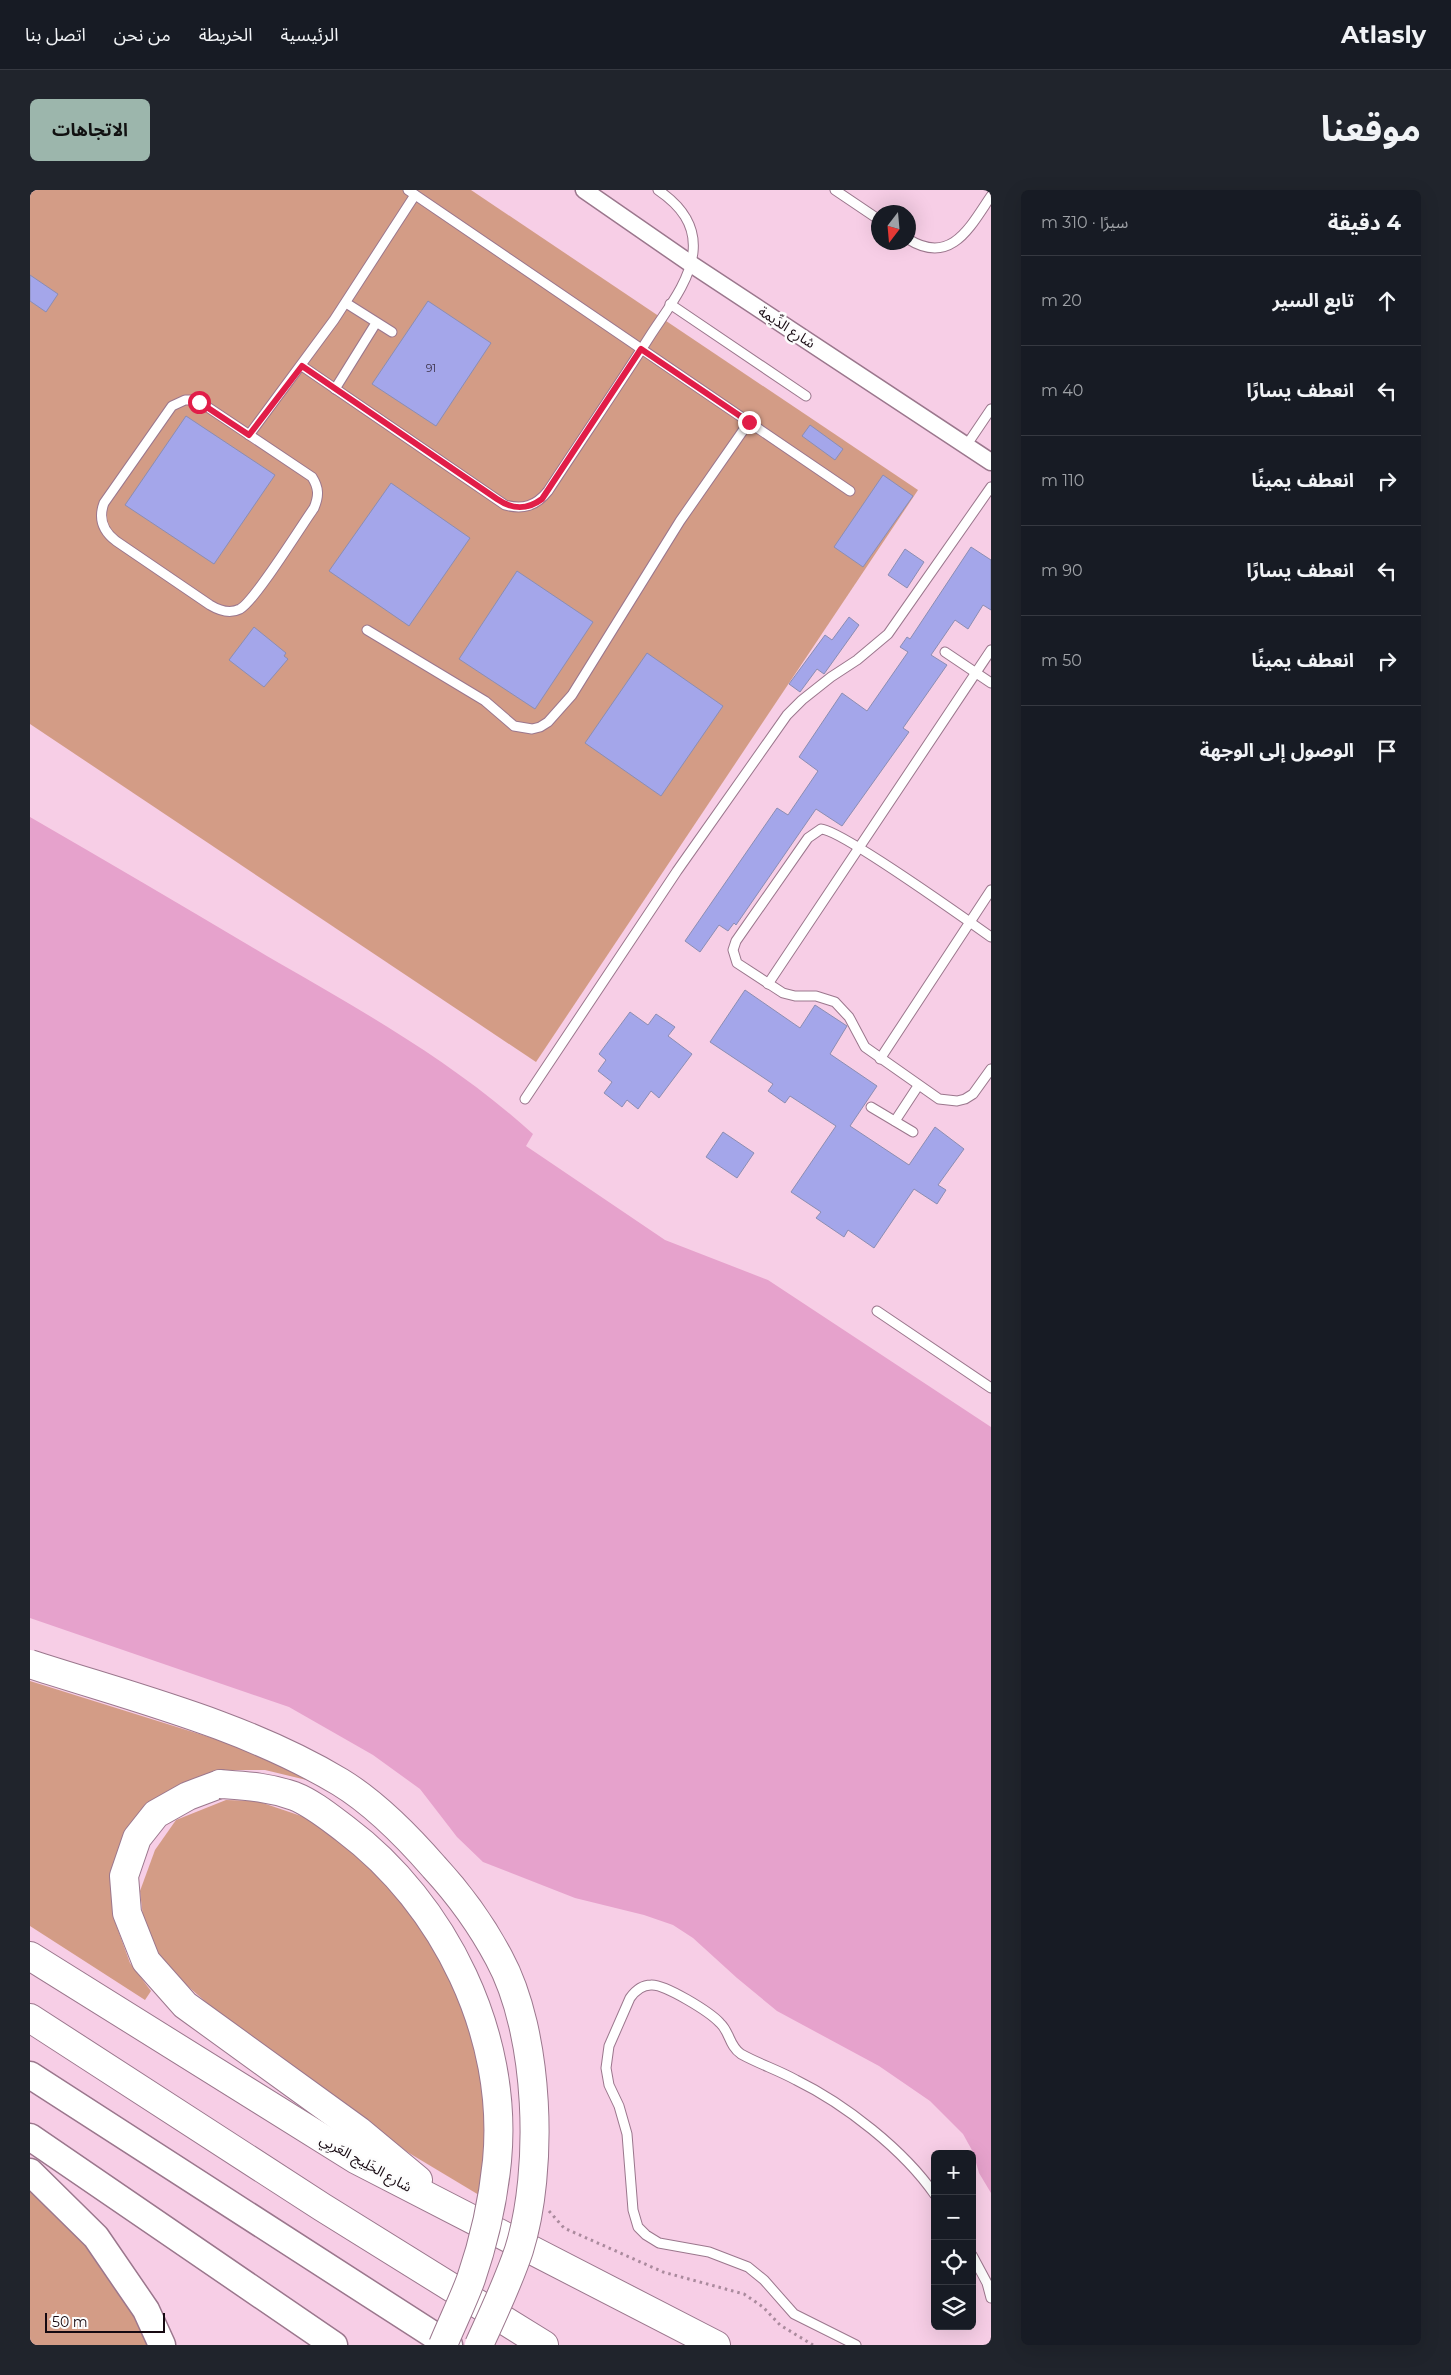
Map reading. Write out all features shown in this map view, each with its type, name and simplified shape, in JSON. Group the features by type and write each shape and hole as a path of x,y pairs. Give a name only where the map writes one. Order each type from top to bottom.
{"highway":[{"path":"30,1664 220,1725 283,1750 343,1784 403,1831 455,1891 500,1959 517,2003 529,2054 534,2116 532,2186 520,2248 505,2290 479,2345"},
{"path":"443,2345 473,2271 488,2220 497,2160 497,2113 491,2054 466,1980 438,1929 394,1873 362,1841 327,1815 296,1797 260,1786 220,1784 188,1796 156,1814 137,1838 124,1876 127,1914 146,1961 185,2005 359,2131 387,2153 451,2210"},
{"name":"شارع الخَلِيج العَربِي","path":"30,1956 312,2133 451,2210 716,2345"},
{"path":"30,2018 322,2207 544,2345"}],"main road":[{"path":"30,2075 449,2345"},
{"path":"30,2137 334,2345"},
{"path":"30,2172 96,2237 146,2310 162,2345"}],"street":[{"name":"شارع الدِّيمة","path":"584,190 691,264 991,462"}],"lane":[{"path":"302,366 506,505 524,507 534,505 548,491 641,349 670,304 691,264 693,238 690,225 684,212 675,202 658,190"},
{"path":"835,190 871,214"},
{"path":"249,435 302,366 346,303 411,192 850,491"},
{"path":"916,243 926,248 942,247 957,242 968,231 991,196"},
{"path":"346,303 392,332"},
{"path":"670,304 806,396"},
{"path":"335,389 376,323"},
{"path":"192,400 199,402 249,435 312,477 318,496 314,508 250,600 235,611 222,611 110,537 102,524 102,510 149,438 172,406 178,402 192,400"},
{"path":"966,446 991,410"},
{"path":"367,630 485,701 514,726 523,729 540,727 548,722 572,695 680,521 749,422"},
{"path":"525,1098 677,872 787,715 808,696 857,660 888,634 991,487"},
{"path":"768,984 991,650"},
{"path":"945,652 991,683"},
{"path":"991,937 831,830 821,829 812,834 736,941 733,950 737,963 768,984 789,995 816,996 834,1002 849,1017 861,1043 880,1059 939,1099 956,1101 973,1094 991,1069"},
{"path":"880,1059 991,890"},
{"path":"895,1122 918,1086"},
{"path":"871,1107 913,1132"},
{"path":"877,1311 991,1388"},
{"path":"856,2345 794,2314 764,2280 744,2264 710,2252 659,2243 642,2232 635,2219 633,2210 627,2134 619,2106 609,2085 606,2068 609,2046 630,1998 644,1986 659,1986 714,2018 724,2027 731,2043 740,2053 798,2080 870,2128 903,2156 931,2190"},
{"path":"976,2262 987,2283 991,2298"}],"path":[{"path":"546,2202 548,2210 564,2228 664,2272 744,2294 763,2307 780,2325 813,2345"}],"shaded area":[{"path":"30,190 471,190 918,490 536,1062 30,724"},
{"path":"30,817 378,1021 443,1063 474,1085 533,1134 526,1146 665,1240 768,1280 991,1427 991,2193 979,2173 976,2162 976,2150 972,2150 963,2134 930,2101 879,2066 777,2011 693,1938 673,1925 644,1915 575,1898 483,1862 457,1837 420,1789 373,1755 289,1707 30,1618"},
{"path":"30,1681 244,1748 319,1783 265,1770 235,1770 207,1775 113,1877 114,1919 130,1963 151,1991 145,2000 30,1926"},
{"path":"226,1800 257,1801 307,1818 395,1882 460,1984 488,2109 484,2198 409,2153 215,2010 175,1975 157,1956 144,1926 140,1891 155,1850 176,1820"},
{"path":"30,2186 85,2241 137,2313 152,2345 30,2345"}],"building":[{"path":"30,275 58,294 46,312 30,301"},
{"path":"428,301 491,343 436,426 372,384"},
{"path":"186,416 275,475 214,564 125,505"},
{"path":"810,425 843,449 835,460 802,436"},
{"path":"883,475 913,496 863,567 834,547"},
{"path":"391,483 470,538 409,626 329,571"},
{"path":"971,547 991,560 991,610 983,605 968,629 955,620 931,655 947,665 903,728 909,732 842,826 816,809 736,925 734,923 728,931 719,925 700,952 685,941 777,808 788,815 818,771 799,757 842,693 867,711 908,652 900,647 907,637 910,639"},
{"path":"905,549 924,562 907,588 888,575"},
{"path":"517,571 593,622 535,709 459,659"},
{"path":"849,617 859,625 824,674 817,669 800,692 789,684 825,635 832,640"},
{"path":"254,627 286,653 284,656 288,659 264,687 229,660"},
{"path":"647,653 723,706 661,796 585,743"},
{"path":"745,990 800,1028 815,1005 847,1026 830,1054 877,1086 850,1126 909,1165 935,1127 964,1149 938,1185 946,1190 937,1204 914,1189 874,1248 848,1230 844,1237 816,1218 821,1212 791,1192 836,1126 790,1096 785,1103 768,1091 773,1084 710,1042"},
{"path":"630,1012 648,1025 656,1014 675,1027 668,1036 692,1054 659,1098 651,1091 638,1109 627,1100 622,1107 604,1093 612,1082 598,1071 606,1060 599,1054"},
{"path":"723,1132 754,1153 737,1178 706,1157"}],"route":[{"path":"199,402 249,435 302,366 497,499 515,508 534,505 542,499 641,349 749,422"}]}
